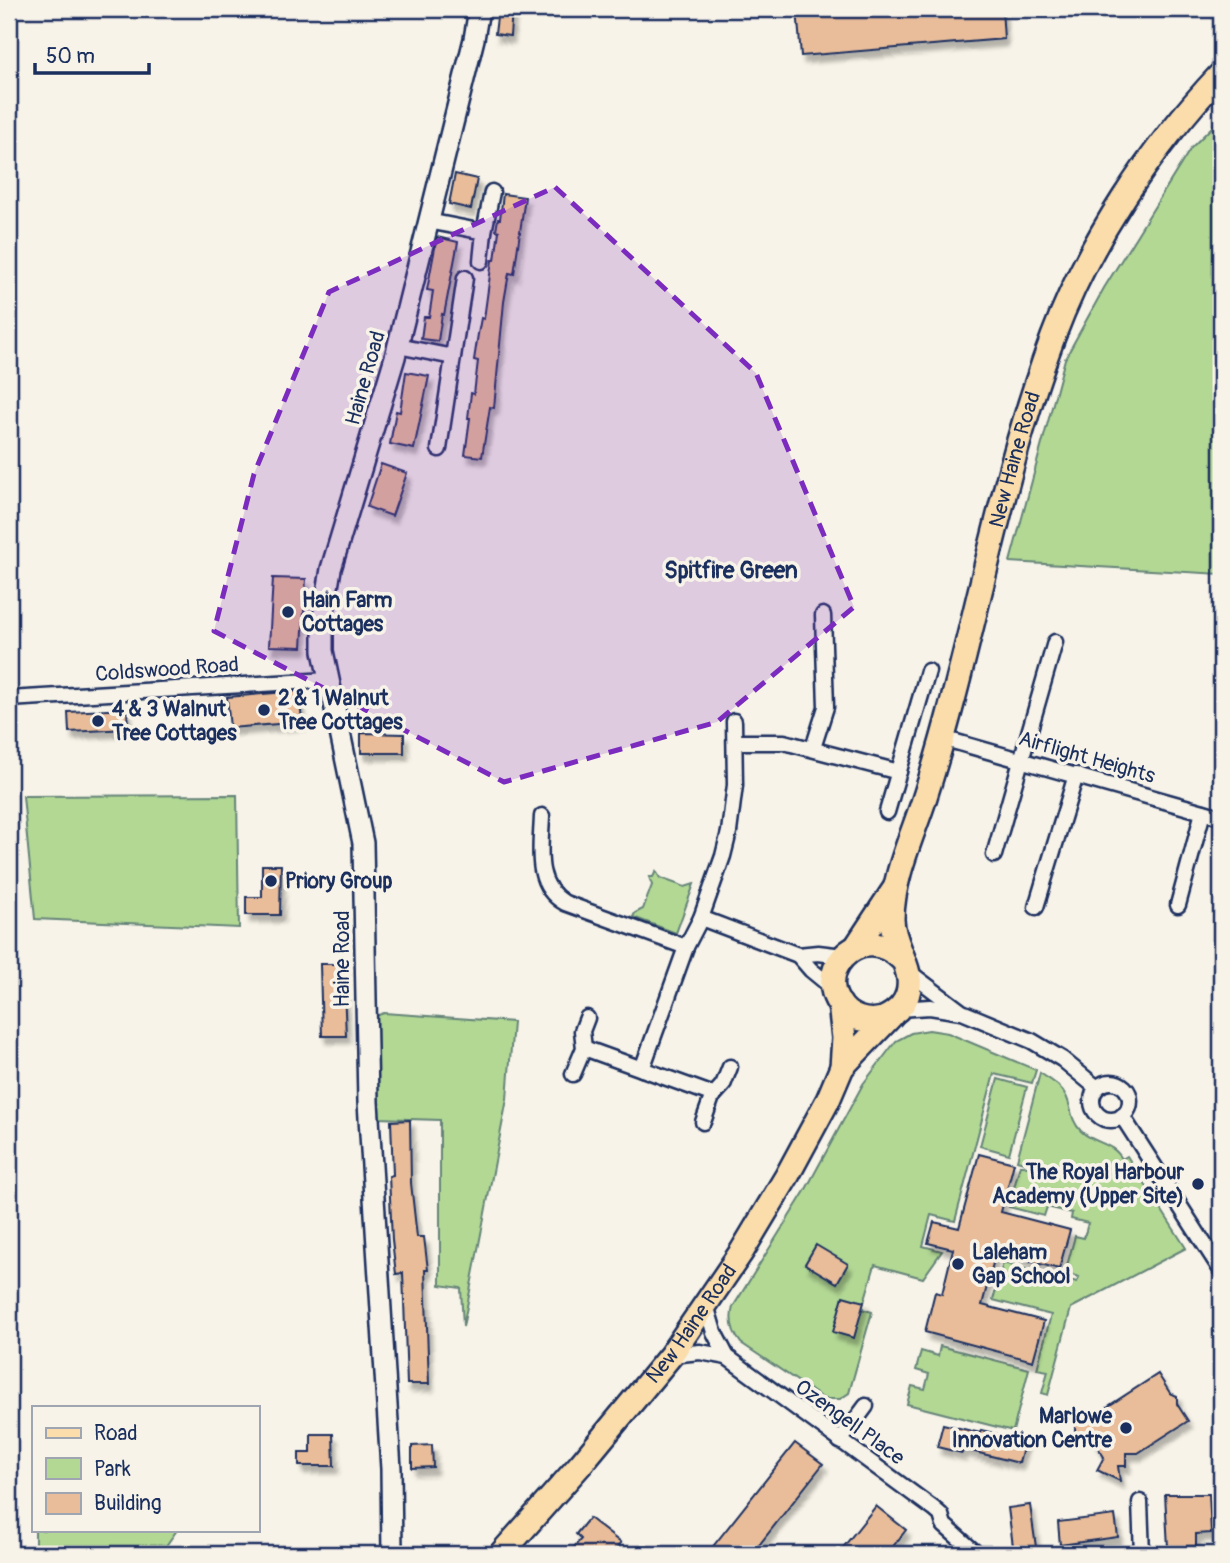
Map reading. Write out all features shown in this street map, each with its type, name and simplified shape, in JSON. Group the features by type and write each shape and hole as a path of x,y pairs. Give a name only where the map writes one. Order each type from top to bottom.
{"main road":[{"name":"New Haine Road","path":"842,1067 907,998 910,985 892,921 896,886 933,774 1030,401 1059,321 1083,270 1129,190 1180,120 1221,74"},
{"name":"New Haine Road","path":"501,1554 588,1457 671,1355 706,1306 787,1176 828,1100 842,1067 844,1038 837,996 836,966 896,886"},
{"path":"849,951 869,944 882,945 894,951 906,966"},
{"path":"837,996 848,1013 870,1021 882,1019 896,1011"}],"street":[{"name":"Haine Road","path":"392,1554 391,1469 368,1102 363,843 328,680 323,651 323,617 327,588 398,346 474,39 479,9"},
{"path":"481,261 492,192"},
{"path":"428,221 484,232"},
{"path":"439,449 465,278"},
{"path":"398,346 453,357"},
{"path":"813,748 826,708 822,615"},
{"path":"994,855 1055,642"},
{"path":"887,812 928,671"},
{"name":"Coldswood Road","path":"9,699 328,680"},
{"path":"642,1069 686,947 701,918 729,832 735,785 734,721"},
{"name":"Airflight Heights","path":"942,738 1221,817"},
{"path":"735,741 784,742 899,772"},
{"path":"1035,907 1076,775"},
{"path":"1178,905 1203,812"},
{"path":"542,816 542,874 553,894 565,903 686,947"},
{"path":"701,918 798,955 849,951"},
{"path":"798,955 837,996"},
{"path":"906,966 962,1012"},
{"path":"896,1011 930,1007 962,1012 1031,1041 1062,1059 1097,1088"},
{"path":"573,1074 584,1048 582,1031 587,1018"},
{"path":"584,1048 714,1095"},
{"path":"703,1122 730,1067"},
{"path":"1108,1082 1125,1088 1130,1100 1122,1116 1111,1120 1099,1116 1092,1100 1097,1088 1108,1082"},
{"path":"1122,1116 1221,1270"},
{"name":"Ozengell Place","path":"706,1306 714,1332 727,1357"},
{"name":"Ozengell Place","path":"671,1355 701,1352 727,1357 934,1509 941,1516 944,1525 977,1554"},
{"path":"841,1441 866,1406"},
{"path":"1140,1502 1142,1554"}],"highlighted area":[{"path":"555,187 756,373 854,607 717,722 504,782 214,631 254,474 329,292"}],"green space":[{"path":"1221,118 1221,574 1010,562 1065,359 1104,288 1191,148"},
{"path":"237,795 239,928 35,919 23,796"},
{"path":"656,871 660,878 685,887 694,884 676,933 633,917 643,909 652,885 649,877 653,877"},
{"path":"384,1013 513,1022 507,1099 463,1327 461,1288 440,1285 440,1120 377,1118 373,1017"},
{"path":"929,1030 948,1033 1036,1070 1032,1083 994,1074 955,1221 931,1215 923,1246 942,1251 923,1278 875,1265 862,1309 872,1312 849,1393 840,1399 824,1399 741,1343 732,1326 733,1307 805,1191 863,1084 896,1041 911,1033"},
{"path":"1040,1073 1064,1092 1075,1123 1081,1131 1114,1149 1122,1159 1127,1156 1186,1248 1071,1308 1048,1395 1042,1393 1048,1371 1037,1369 1051,1315 993,1300 1003,1263 1077,1282 1079,1277 1065,1273 1075,1236 1084,1238 1088,1223 1071,1219 1072,1213 1047,1207 1044,1216 1009,1207 1020,1165 1039,1170 1041,1167 1017,1160"},
{"path":"998,1079 1027,1087 1009,1154 980,1146"},
{"path":"940,1346 1029,1369 1013,1431 907,1404 912,1386 925,1389 929,1374 916,1370 921,1351 938,1356"},
{"path":"35,1532 176,1532 163,1550 35,1553"}],"building":[{"path":"498,9 512,9 510,36 495,34"},
{"path":"797,9 1002,9 1004,39 801,56"},
{"path":"455,174 477,179 471,209 449,204"},
{"path":"503,194 525,197 514,274 509,273 504,302 494,408 490,407 482,457 465,455 471,393 474,394 478,361 474,360 481,318 484,319 492,260 495,260 499,231 496,230"},
{"path":"437,237 458,242 438,341 421,339 424,317 429,317 433,291 427,290"},
{"path":"406,372 429,376 414,449 390,444 396,411 400,412"},
{"path":"381,464 407,473 392,516 367,507"},
{"name":"Hain Farm Cottages","path":"273,578 306,579 302,647 269,646"},
{"name":"2 & 1 Walnut Tree Cottages","path":"299,691 302,722 230,728 227,697"},
{"name":"4 & 3 Walnut Tree Cottages","path":"127,709 128,729 69,732 68,712"},
{"path":"361,733 404,734 404,753 361,753"},
{"name":"Priory Group","path":"262,865 281,865 280,915 246,915 246,897 262,897"},
{"path":"320,964 343,964 346,1036 322,1036"},
{"path":"410,1120 411,1183 417,1237 424,1237 428,1270 425,1270 429,1384 407,1384 403,1273 396,1274 392,1240 389,1176 393,1175 391,1121"},
{"path":"979,1154 1014,1163 1001,1212 1070,1230 1059,1269 996,1252 982,1305 1044,1321 1033,1361 925,1332 935,1292 942,1294 953,1249 928,1243 934,1222 959,1228"},
{"path":"816,1245 848,1264 837,1283 805,1264"},
{"path":"843,1296 864,1302 854,1338 833,1332"},
{"name":"Marlowe Innovation Centre","path":"1158,1374 1170,1393 1177,1396 1177,1404 1188,1421 1138,1453 1126,1453 1126,1466 1118,1466 1120,1481 1097,1470 1104,1457 1090,1435 1075,1436 1075,1411 1088,1419 1091,1412 1103,1417 1107,1407"},
{"path":"943,1424 1025,1441 1019,1463 963,1449 962,1453 937,1447"},
{"path":"311,1434 333,1434 334,1466 299,1466 299,1453 311,1453"},
{"path":"795,1443 823,1464 752,1554 707,1554"},
{"path":"432,1445 433,1467 412,1468 412,1446"},
{"path":"1165,1494 1209,1494 1211,1533 1196,1534 1196,1546 1168,1547"},
{"path":"1030,1505 1037,1554 1014,1554 1008,1508"},
{"path":"876,1506 906,1530 887,1554 838,1554"},
{"path":"1115,1515 1118,1537 1060,1545 1058,1522"},
{"path":"589,1518 621,1543 612,1554 568,1554 581,1539 576,1534"}],"place":[{"name":"Hain Farm Cottages","path":"288,612"},
{"name":"2 & 1 Walnut Tree Cottages","path":"264,710"},
{"name":"4 & 3 Walnut Tree Cottages","path":"98,721"},
{"name":"Priory Group","path":"271,881"},
{"name":"The Royal Harbour Academy (Upper Site)","path":"1198,1184"},
{"name":"Laleham Gap School","path":"958,1264"},
{"name":"Marlowe Innovation Centre","path":"1126,1428"}],"district":[{"name":"Spitfire Green","path":"731,570"}]}
